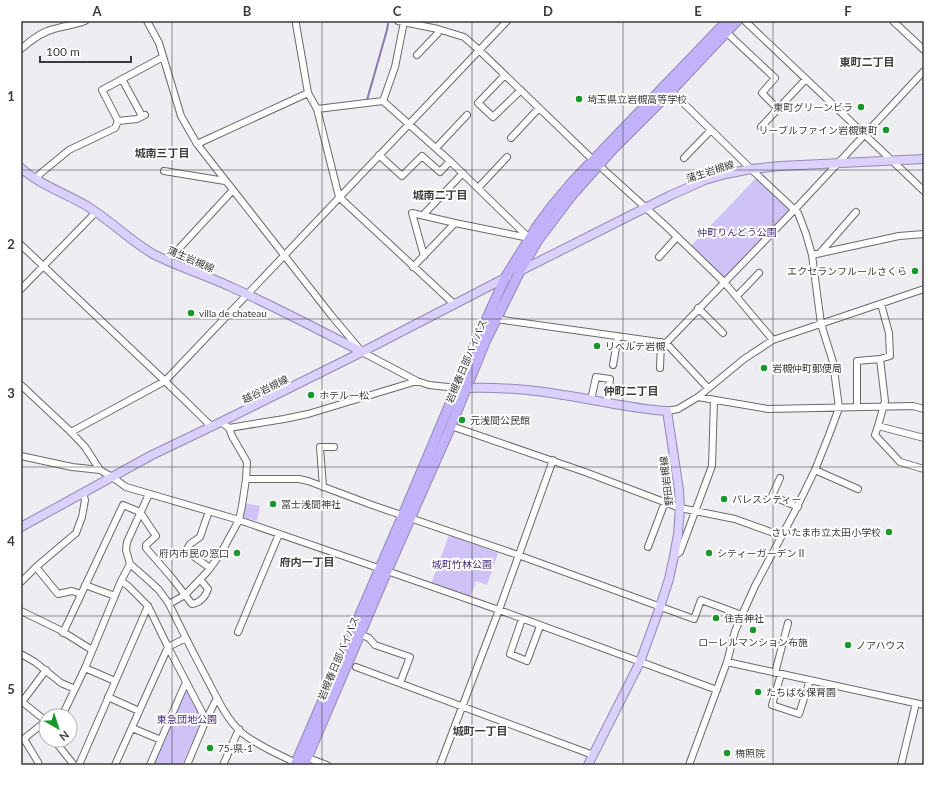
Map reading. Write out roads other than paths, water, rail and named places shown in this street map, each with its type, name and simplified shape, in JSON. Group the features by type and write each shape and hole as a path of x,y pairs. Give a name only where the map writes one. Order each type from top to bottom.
{"highway":[{"name":"岩槻春日部バイパス","path":"407,516 450,426 462,388 520,271 538,240 596,162 727,21"},
{"name":"岩槻春日部バイパス","path":"301,763 462,388 505,278 529,238 552,206 574,180 596,162 671,91 737,21"},
{"name":"岩槻春日部バイパス","path":"301,763 360,634 384,569"}],"main road":[{"name":"蒲生岩槻線","path":"520,271 675,193 705,180 726,174 751,169 780,166 924,160"},
{"name":"蒲生岩槻線","path":"21,168 35,179 87,206 153,254 247,294 362,352"},
{"name":"越谷岩槻線","path":"21,527 152,454 221,422 362,352 520,271"},
{"path":"462,388 516,389 561,394 650,410 666,411"},
{"name":"野田岩槻線","path":"588,765 640,662 669,579 678,534 680,508 679,490 666,411"}],"street":[{"path":"21,49 30,40 40,34 85,21"},
{"path":"147,21 159,43 181,116 197,144 331,315 362,352 417,381 429,385 462,388"},
{"path":"296,21 308,92 317,109 339,198 454,304"},
{"path":"71,432 165,381 507,21"},
{"path":"745,21 924,191"},
{"path":"893,21 924,50"},
{"path":"383,101 395,67 401,22 429,24 438,29 464,37 724,282 773,340"},
{"path":"417,55 438,33 438,29"},
{"path":"726,32 775,78 762,93 778,109"},
{"path":"118,121 102,90 163,57"},
{"path":"660,368 663,343 838,164 924,71"},
{"path":"504,75 478,103 493,117 521,90"},
{"path":"118,121 137,119 144,115 122,79"},
{"path":"761,127 806,79"},
{"path":"671,91 798,213 812,255 821,324 833,362 839,408 815,470 798,507 755,586 735,631 727,662 689,765"},
{"path":"197,144 308,92"},
{"path":"317,109 383,101 463,173 529,238"},
{"path":"511,138 539,108"},
{"path":"436,148 467,115"},
{"path":"35,179 40,173 69,150 115,128 118,121"},
{"path":"684,158 711,130"},
{"path":"379,155 402,176 422,156 440,172 450,161"},
{"path":"478,188 507,157"},
{"path":"164,171 225,181"},
{"path":"423,215 463,173"},
{"path":"169,261 233,190"},
{"path":"21,289 96,212"},
{"path":"819,253 856,212"},
{"path":"424,256 412,213 455,224 529,238"},
{"path":"413,267 455,224"},
{"path":"812,255 899,236 924,234"},
{"path":"658,258 677,237"},
{"path":"21,245 211,426"},
{"path":"737,296 759,273"},
{"path":"666,411 678,409 698,397 744,359 773,340 924,289"},
{"path":"857,407 857,361 880,359 890,356 888,333 881,304"},
{"path":"698,308 723,333"},
{"path":"496,319 663,343 708,388"},
{"path":"613,364 618,336"},
{"path":"880,359 885,401 875,435 900,462 924,469"},
{"path":"591,400 596,377 610,380 607,402"},
{"path":"229,428 308,414 417,381"},
{"path":"21,385 85,447 100,470"},
{"path":"698,397 768,410 913,406 924,409"},
{"path":"674,556 680,552 712,466 714,400"},
{"path":"168,604 185,595 210,568 221,553 239,520 246,479 247,462 229,428 221,422"},
{"path":"450,426 553,460 680,508 735,519 782,536"},
{"path":"878,426 924,438"},
{"path":"322,487 320,447 334,447"},
{"path":"21,456 72,467 100,470 126,487 239,520 384,569 717,690"},
{"path":"440,765 499,610 553,460"},
{"path":"815,470 858,489"},
{"path":"780,478 772,496 798,507"},
{"path":"246,479 298,479 308,481 694,619 701,600 742,615"},
{"path":"21,582 36,567 76,533 82,517 85,500 83,493"},
{"path":"149,494 127,542 126,550 130,564 159,590 168,604 226,714 242,733 256,743 301,763 327,765"},
{"path":"648,547 665,502"},
{"path":"64,632 123,505 140,512 156,536 146,545 146,548 192,604 195,604 207,595 208,589 200,579"},
{"path":"209,511 200,537 190,544 186,552 210,568"},
{"path":"238,632 279,534"},
{"path":"66,708 121,581 130,564"},
{"path":"36,567 58,594 72,591 81,594"},
{"path":"121,581 148,606 206,720"},
{"path":"86,585 115,596"},
{"path":"79,765 148,606"},
{"path":"21,611 64,632 92,650"},
{"path":"522,619 510,654 527,661 540,626"},
{"path":"788,623 772,705 799,714 810,680"},
{"path":"360,634 369,638 375,645 410,657 400,683"},
{"path":"115,765 168,647 186,638"},
{"path":"21,654 36,662 61,682 75,689"},
{"path":"727,662 924,705"},
{"path":"356,667 593,755"},
{"path":"84,668 115,681"},
{"path":"38,714 22,701 46,670"},
{"path":"150,765 186,682"},
{"path":"108,697 139,711"},
{"path":"187,765 217,698"},
{"path":"901,765 916,704"},
{"path":"38,727 22,740 39,765"},
{"path":"132,728 161,740"},
{"path":"223,765 238,729"},
{"path":"60,748 74,765"}],"waterway":[{"path":"367,100 388,24"}],"place":[{"name":"埼玉県立岩槻高等学校","path":"579,99"},
{"name":"東町グリーンビラ","path":"861,107"},
{"name":"リーブルファイン岩槻東町","path":"886,130"},
{"name":"エクセランフルールさくら","path":"915,271"},
{"name":"villa de chateau","path":"191,313"},
{"name":"リベルテ岩槻","path":"597,346"},
{"name":"岩槻仲町郵便局","path":"764,368"},
{"name":"ホテル一松","path":"311,395"},
{"name":"元浅間公民館","path":"462,420"},
{"name":"パレスシティー","path":"724,499"},
{"name":"冨士浅間神社","path":"273,504"},
{"name":"さいたま市立太田小学校","path":"889,532"},
{"name":"府内市民の窓口","path":"237,553"},
{"name":"シティーガーデンⅡ","path":"709,553"},
{"name":"住吉神社","path":"716,618"},
{"name":"ローレルマンション布施","path":"753,630"},
{"name":"ノアハウス","path":"848,645"},
{"name":"たちばな保育園","path":"758,692"},
{"name":"75-県-1","path":"210,748"},
{"name":"梅照院","path":"727,753"}],"district":[{"name":"東町二丁目","path":"867,62"},
{"name":"城南三丁目","path":"162,153"},
{"name":"城南二丁目","path":"440,195"},
{"name":"仲町二丁目","path":"631,391"},
{"name":"府内一丁目","path":"307,562"},
{"name":"城町一丁目","path":"480,731"}],"park label":[{"name":"仲町りんどう公園","path":"737,232"},
{"name":"城町竹林公園","path":"462,564"},
{"name":"東急団地公園","path":"187,719"}]}
